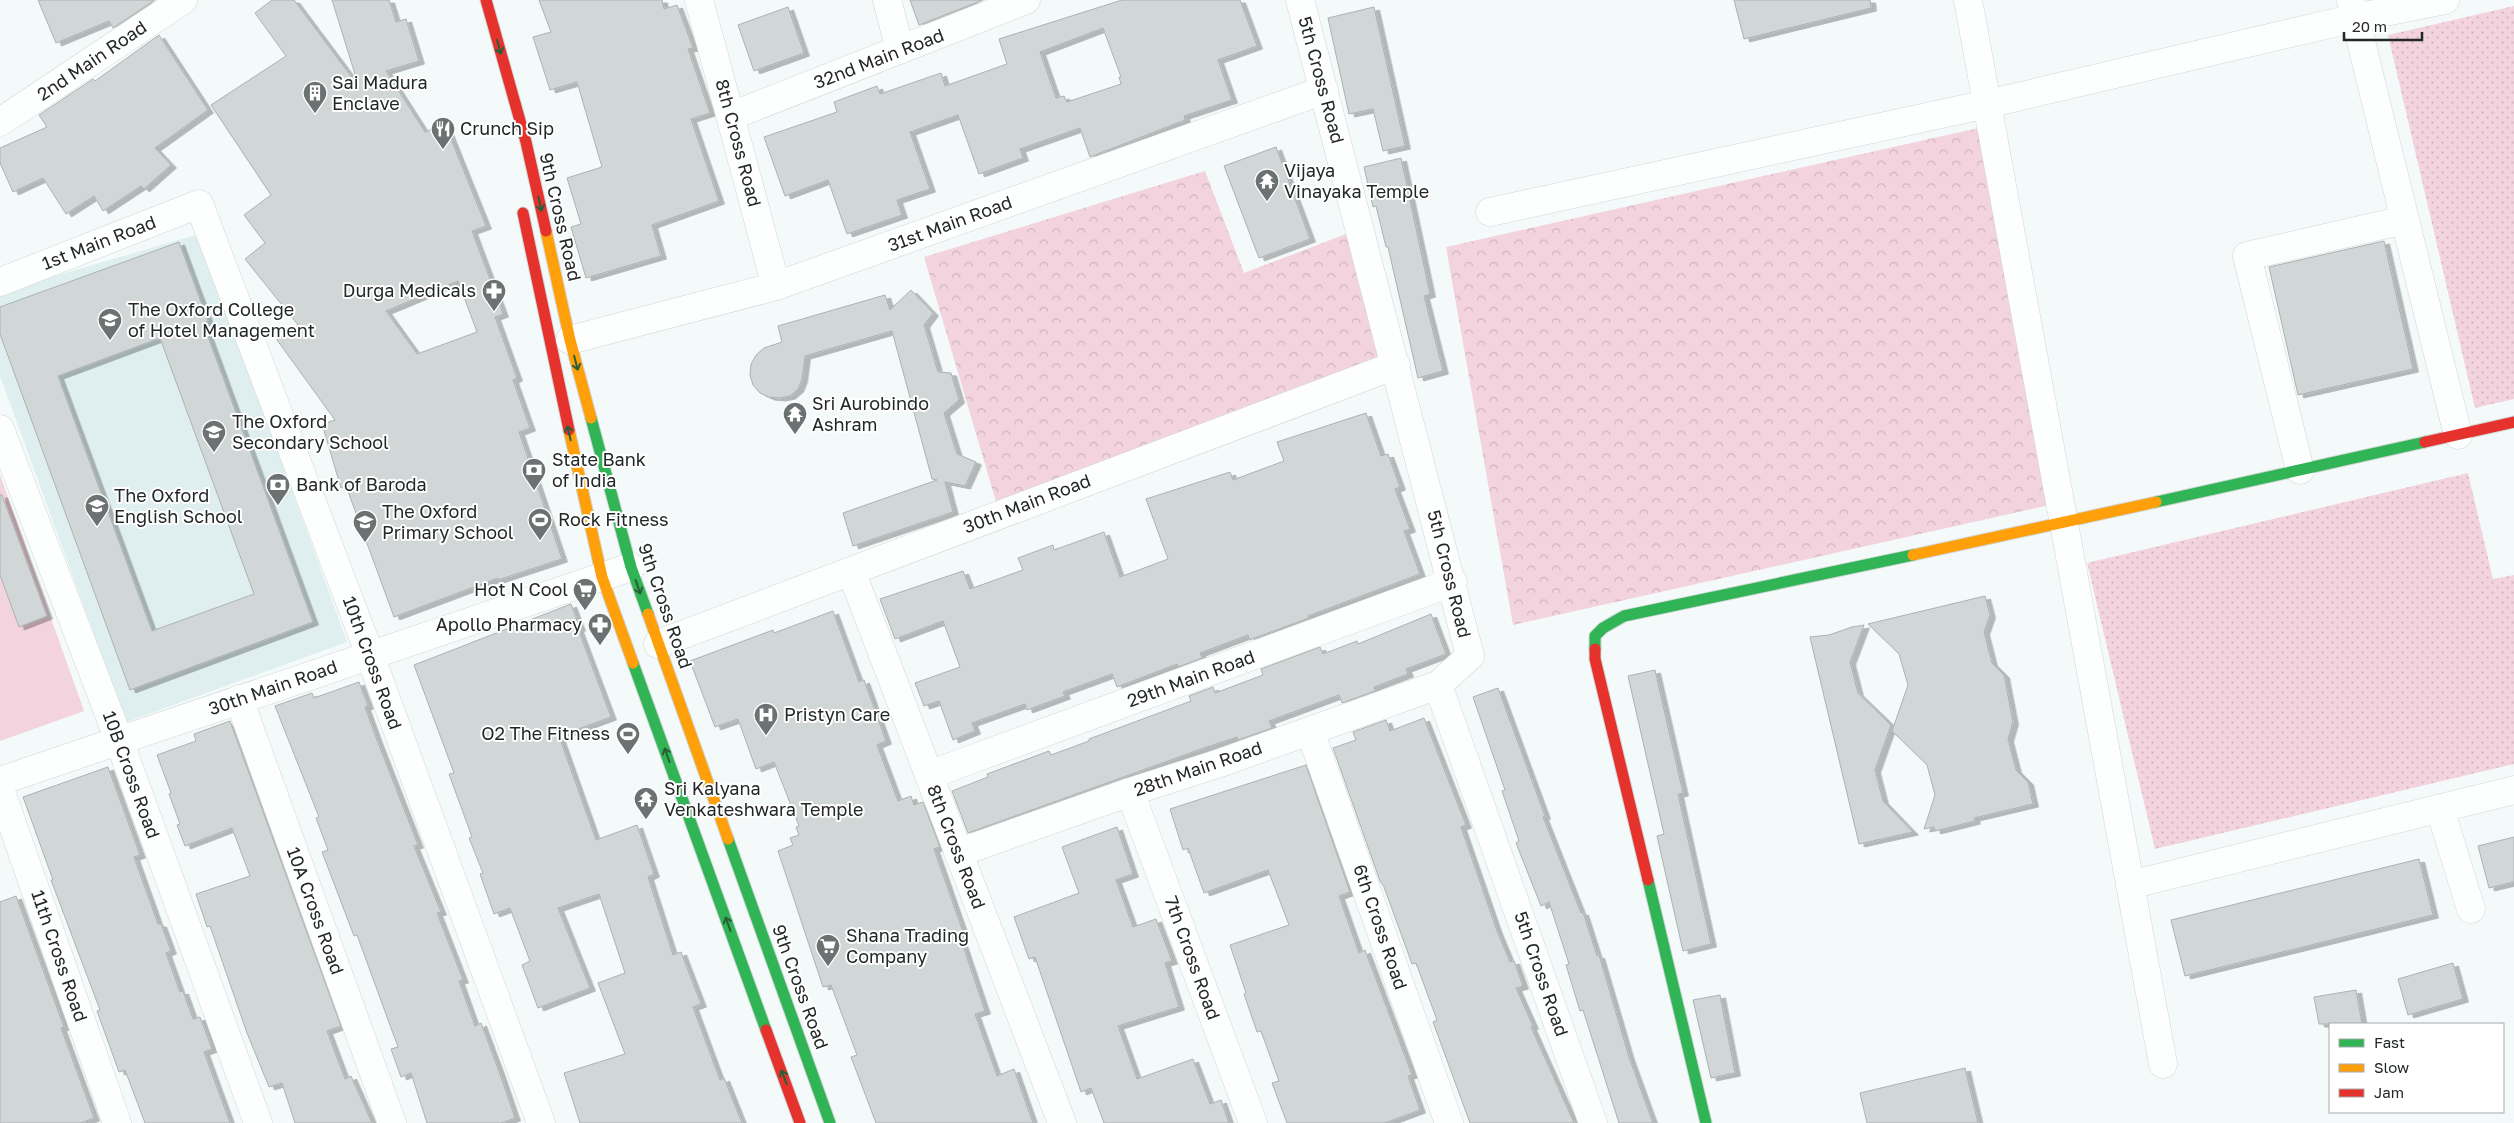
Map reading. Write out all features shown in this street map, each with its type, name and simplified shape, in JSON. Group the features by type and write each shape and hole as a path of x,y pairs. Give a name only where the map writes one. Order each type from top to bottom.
{"main road":[{"name":"9th Cross Road","path":"486,0 526,142 570,340 632,568 830,1123"},
{"name":"9th Cross Road","path":"520,202 551,351 602,577 800,1123"},
{"path":"1706,1123 1595,659 1595,636 1603,628 1624,616 2064,523 2514,422"}],"street":[{"name":"2nd Main Road","path":"0,122 183,0"},
{"name":"8th Cross Road","path":"699,0 776,286"},
{"path":"887,0 900,50"},
{"name":"32nd Main Road","path":"731,116 1026,0"},
{"name":"5th Cross Road","path":"1300,0 1453,582 1470,656 1438,685 1593,1123"},
{"path":"1968,0 2163,1064"},
{"path":"1490,212 1987,104 2353,9 2445,0"},
{"path":"2353,9 2458,435"},
{"name":"31st Main Road","path":"570,340 776,286 1324,90"},
{"name":"1st Main Road","path":"0,282 199,204"},
{"name":"10th Cross Road","path":"199,204 370,655 541,1123"},
{"path":"2300,470 2247,256 2404,220"},
{"name":"30th Main Road","path":"658,644 1396,364"},
{"name":"10B Cross Road","path":"0,429 119,740 258,1123"},
{"name":"30th Main Road","path":"0,781 632,568"},
{"name":"8th Cross Road","path":"851,571 1062,1123"},
{"name":"29th Main Road","path":"929,775 1453,582"},
{"name":"28th Main Road","path":"958,852 1220,763 1438,685"},
{"name":"10A Cross Road","path":"239,699 392,1123"},
{"name":"6th Cross Road","path":"1310,730 1449,1123"},
{"name":"11th Cross Road","path":"0,789 117,1123"},
{"path":"2130,885 2514,790"},
{"name":"7th Cross Road","path":"1130,792 1253,1123"},
{"path":"2440,809 2471,908"}],"shaded area":[{"path":"199,234 347,642 126,722 0,376 0,292"}],"green space":[{"path":"2514,6 2514,399 2475,408 2388,35"},
{"path":"1983,127 2054,504 1513,625 1446,247"},
{"path":"1205,171 1244,273 1346,234 1379,361 997,505 924,257"},
{"path":"2468,473 2493,579 2514,575 2514,764 2155,849 2087,563"},
{"path":"0,475 84,711 0,741"}],"building":[{"path":"38,0 155,0 113,28 109,21 56,43"},
{"path":"272,0 294,0 359,87 332,0 389,0 396,22 406,19 419,61 386,71 425,132 445,124 486,226 472,231 503,314 495,317 517,378 513,380 530,428 519,432 562,559 498,580 498,578 394,617 346,486 341,488 322,424 335,420 277,340 298,325 245,259 265,243 244,215 271,195 211,105 286,56 255,13","holes":["458,281 477,332 417,354 386,311"]},
{"path":"539,0 662,0 664,9 677,5 693,48 688,49 710,113 691,119 719,201 652,225 661,256 586,278 571,227 581,224 567,178 602,167 577,82 550,90 533,37 551,32"},
{"path":"910,0 983,0 919,25"},
{"path":"1122,0 1240,0 1257,46 1218,60 1232,100 1184,116 1185,120 1090,157 1080,128 1020,149 1023,158 979,174 958,115 910,132 930,189 897,200 902,215 847,234 828,180 785,196 764,137 837,112 834,102 877,86 880,94 941,73 945,86 1007,64 999,39","holes":["1103,28 1121,77 1119,77 1121,84 1067,102 1064,96 1056,98 1040,52"]},
{"path":"1734,0 1870,0 1871,8 1744,39"},
{"path":"788,7 804,53 754,71 738,25"},
{"path":"1374,7 1405,146 1383,151 1373,109 1349,114 1328,18"},
{"path":"159,35 208,110 155,148 171,165 144,189 141,186 103,211 94,196 66,214 43,178 13,192 0,163 0,148 47,127 39,115 93,79 95,81"},
{"name":"Vijaya Vinayaka Temple","path":"1276,147 1310,239 1259,258 1224,166"},
{"path":"1401,158 1430,294 1424,296 1443,371 1418,378 1388,247 1386,247 1376,206 1373,207 1364,167"},
{"path":"2384,241 2413,369 2298,395 2269,267"},
{"path":"179,242 208,321 203,323 313,622 130,690 0,334 0,307","holes":["160,338 254,594 152,631 58,376"]},
{"path":"911,290 933,313 924,325 938,372 951,373 959,400 944,413 957,454 976,462 965,486 945,482 953,512 853,546 843,513 937,480 932,479 892,331 805,356 802,379 798,389 790,396 780,398 769,397 760,393 753,385 750,375 751,364 756,355 764,348 782,342 778,326 885,295 890,310"},
{"path":"1366,413 1381,456 1388,454 1400,487 1395,489 1410,529 1404,531 1420,574 1249,640 1248,635 1200,653 1202,658 1178,667 1177,664 1117,687 1112,674 1063,692 1065,696 1027,710 1025,704 972,723 975,731 953,740 939,701 924,706 915,683 960,667 943,621 895,639 880,599 963,571 970,589 1023,570 1018,558 1053,545 1054,550 1104,532 1120,577 1168,559 1146,499 1230,472 1233,480 1284,461 1277,442"},
{"path":"0,495 2,495 47,616 19,627 0,575"},
{"path":"1985,596 1990,615 1984,632 1992,663 2004,675 2013,722 2008,739 2016,770 2028,782 2033,804 1974,818 1975,821 1935,831 1934,827 1924,829 1935,795 1927,765 1892,731 1908,685 1899,654 1868,624"},
{"path":"571,604 580,628 578,629 611,717 559,736 596,840 637,825 654,874 648,877 673,955 681,952 701,1004 693,1007 720,1080 724,1078 742,1123 580,1123 564,1073 625,1054 598,983 625,973 599,894 558,908 590,988 538,1008 522,965 530,961 510,908 494,914 480,874 483,873 469,838 472,837 449,774 454,773 414,665"},
{"path":"833,611 859,682 864,680 886,741 877,745 898,801 911,796 914,805 923,802 940,847 934,849 963,932 959,934 985,1011 975,1014 997,1076 1014,1069 1033,1123 876,1123 851,1057 857,1055 831,985 823,987 778,851 793,845 790,838 799,835 796,827 799,826 774,762 756,769 738,719 715,727 690,661 773,630 774,633"},
{"path":"1431,614 1446,654 1406,669 1408,674 1374,687 1375,691 1342,703 1339,695 1269,721 1272,728 1238,740 1237,737 1204,748 968,833 952,791 988,777 987,774 1049,751 1051,755 1089,741 1089,739 1191,701 1189,696 1213,687 1215,693 1263,675 1261,669 1320,647 1323,654 1357,641 1358,644"},
{"path":"1864,625 1850,662 1858,693 1891,725 1875,770 1883,801 1913,832 1859,844 1810,637 1829,635"},
{"path":"1655,670 1683,793 1678,794 1711,944 1683,951 1657,836 1664,834 1628,676"},
{"path":"359,682 368,706 365,707 418,845 414,846 441,912 437,913 463,980 459,981 475,1026 481,1023 515,1118 501,1123 427,1123 411,1073 401,1077 391,1049 398,1047 357,935 354,936 322,852 328,850 316,818 319,817 275,706 312,693 314,698"},
{"path":"1498,688 1545,816 1543,817 1581,913 1583,912 1597,956 1599,955 1629,1057 1653,1123 1619,1123 1583,1010 1580,1011 1566,965 1569,964 1549,902 1541,906 1516,843 1519,841 1502,791 1505,790 1473,697"},
{"path":"1424,718 1466,825 1461,827 1497,931 1510,962 1514,961 1523,986 1516,988 1533,1026 1531,1027 1574,1123 1470,1123 1433,1022 1437,1020 1416,963 1412,964 1384,887 1380,881 1333,748 1356,740 1353,732 1386,720 1390,731"},
{"path":"230,721 341,1026 327,1031 345,1079 351,1076 372,1123 295,1123 282,1083 269,1087 247,1033 210,926 207,927 196,894 250,876 232,828 185,846 177,825 180,824 169,794 171,793 157,755 196,741 194,734"},
{"path":"1306,765 1350,892 1339,896 1359,953 1365,950 1412,1075 1408,1076 1420,1110 1385,1123 1287,1123 1272,1083 1279,1081 1261,1031 1257,1032 1230,945 1289,925 1268,870 1204,893 1188,848 1183,850 1170,809"},
{"path":"108,767 140,855 134,857 158,924 161,924 171,951 166,953 180,992 183,991 193,1019 200,1017 212,1049 204,1052 230,1123 145,1123 125,1070 119,1072 97,1011 100,1010 51,880 53,880 23,797"},
{"path":"1117,827 1133,874 1116,880 1133,927 1156,919 1172,961 1165,963 1179,1007 1118,1026 1137,1079 1193,1059 1210,1104 1221,1100 1229,1123 1104,1123 1091,1088 1081,1092 1035,957 1029,959 1014,917 1079,893 1062,847"},
{"path":"2514,837 2514,882 2489,888 2478,846"},
{"path":"2419,859 2433,915 2185,976 2171,920"},
{"path":"16,896 64,1027 61,1028 94,1118 81,1123 0,1123 0,902"},
{"path":"2453,963 2463,999 2408,1015 2398,979"},
{"path":"2356,990 2362,1023 2319,1024 2314,997"},
{"path":"1720,995 1735,1073 1711,1078 1693,1000"},
{"path":"1965,1068 1978,1123 1867,1123 1860,1093"}],"traffic: fast":[{"path":"591,418 631,567 648,614"},
{"path":"2156,502 2425,442"},
{"path":"1595,649 1595,636 1603,628 1624,616 1913,555"},
{"path":"633,663 766,1030"},
{"path":"728,839 830,1123"},
{"path":"1648,880 1706,1123"}],"traffic: slow":[{"path":"546,231 570,340 591,418"},
{"path":"569,430 602,577 633,663"},
{"path":"1913,555 2156,502"},
{"path":"648,614 728,839"}],"traffic: jam":[{"path":"486,0 526,142 546,231"},
{"path":"523,213 569,430"},
{"path":"2425,442 2514,422"},
{"path":"1595,649 1595,659 1648,880"},
{"path":"766,1030 800,1123"}],"place":[{"name":"Sai Madura Enclave","path":"315,114"},
{"name":"Crunch Sip","path":"443,150"},
{"name":"Vijaya Vinayaka Temple","path":"1267,202"},
{"name":"Durga Medicals","path":"494,312"},
{"name":"The Oxford College of Hotel Management","path":"110,341"},
{"name":"Sri Aurobindo Ashram","path":"795,435"},
{"name":"The Oxford Secondary School","path":"214,453"},
{"name":"State Bank of India","path":"534,491"},
{"name":"Bank of Baroda","path":"278,506"},
{"name":"The Oxford English School","path":"97,527"},
{"name":"Rock Fitness","path":"540,541"},
{"name":"The Oxford Primary School","path":"365,543"},
{"name":"Hot N Cool","path":"585,611"},
{"name":"Apollo Pharmacy","path":"600,646"},
{"name":"Pristyn Care","path":"766,736"},
{"name":"O2 The Fitness","path":"628,755"},
{"name":"Sri Kalyana Venkateshwara Temple","path":"646,820"},
{"name":"Shana Trading Company","path":"828,967"}]}
